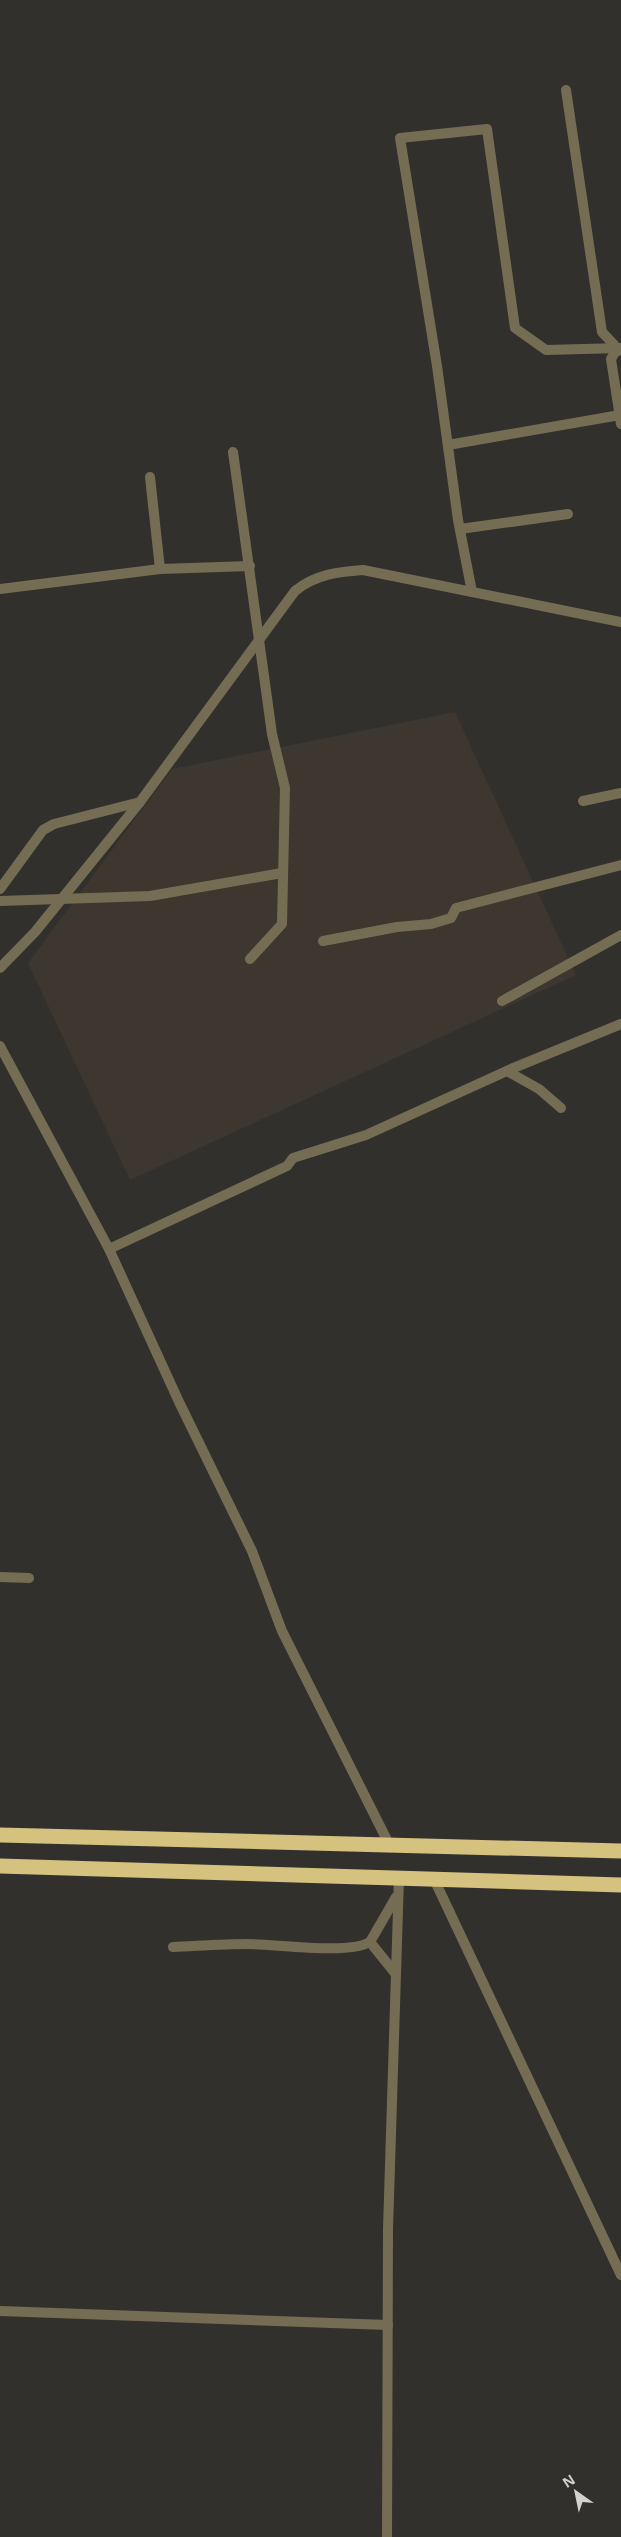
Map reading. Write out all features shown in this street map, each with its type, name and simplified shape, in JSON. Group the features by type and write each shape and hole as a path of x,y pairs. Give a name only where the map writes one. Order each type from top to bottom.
{"highway":[{"path":"0,1836 621,1851"},
{"path":"0,1866 621,1885"}],"street":[{"path":"566,90 602,332 620,349"},
{"path":"472,592 460,529 400,138 487,129 515,328 546,350 620,349"},
{"path":"448,445 620,420 611,359 615,352 620,349"},
{"path":"234,452 272,734 285,788 282,924 250,959"},
{"path":"150,477 160,569"},
{"path":"460,529 568,514"},
{"path":"0,589 160,569 250,566"},
{"path":"0,968 63,898 140,802 295,591 305,582 334,572 363,570 621,622"},
{"path":"583,801 621,793"},
{"path":"0,890 43,830 54,824 140,802"},
{"path":"323,941 397,927 431,924 451,918 456,908 621,865"},
{"path":"0,901 150,896 282,873"},
{"path":"502,1001 621,935"},
{"path":"109,1249 287,1166 293,1158 366,1135 507,1071 621,1024"},
{"path":"0,1046 109,1249 180,1404 252,1551 282,1631 390,1846"},
{"path":"507,1071 538,1089 561,1108"},
{"path":"0,1577 28,1578"},
{"path":"387,2537 388,2325 395,1972 399,1878"},
{"path":"434,1879 617,2257 621,2275"},
{"path":"173,1947 246,1944 345,1948 370,1942 397,1897"},
{"path":"370,1942 395,1972"},
{"path":"0,2311 388,2325"}],"shaded area":[{"path":"455,712 576,975 130,1180 28,963 172,769"}]}
